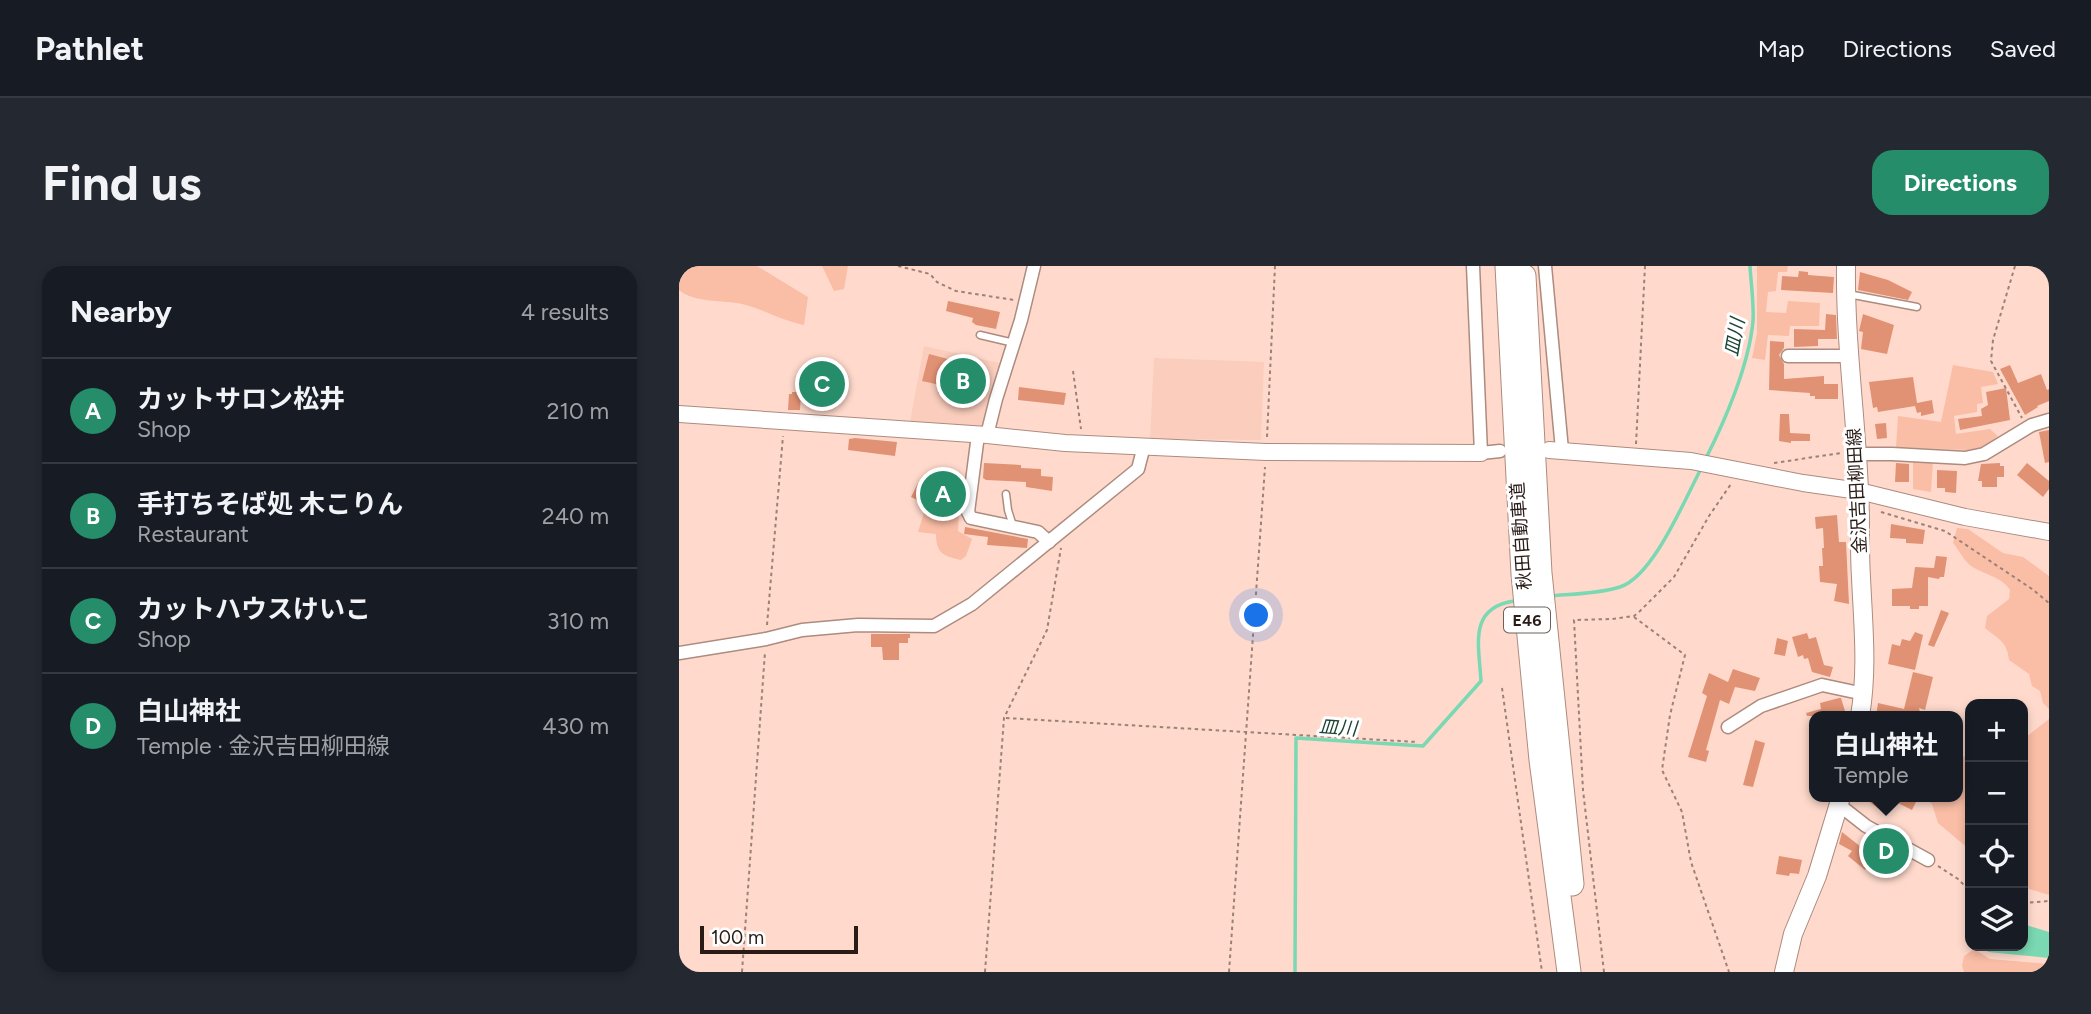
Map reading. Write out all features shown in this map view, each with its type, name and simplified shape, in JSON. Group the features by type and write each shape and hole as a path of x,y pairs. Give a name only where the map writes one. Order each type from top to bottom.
{"highway":[{"name":"秋田自動車道","path":"1507,266 1523,574 1541,760 1569,972"},
{"name":"秋田自動車道","path":"1523,266 1540,573 1557,759 1584,972"}],"main road":[{"name":"金沢吉田柳田線","path":"1846,266 1849,356 1860,491 1865,636 1864,694 1861,711"},
{"path":"1784,972 1793,934 1817,876 1839,802"}],"street":[{"path":"1034,266 1014,343 982,435 968,512 971,518 1038,532 1052,539"},
{"path":"1473,266 1482,453"},
{"path":"1545,266 1556,450 1691,461 1860,491 1965,517 2049,532"},
{"path":"1788,356 1849,356"},
{"path":"679,414 1084,444 1266,452 1500,452"},
{"path":"1856,452 1965,458 1984,454 2028,428 2049,420"},
{"path":"679,653 766,639 802,630 858,625 934,626 972,604 1138,469 1144,446"},
{"path":"1728,727 1761,706 1822,685 1864,694"},
{"path":"1842,802 1866,826 1928,860"}],"lane":[{"path":"1846,294 1917,307"},
{"path":"980,335 1014,343"},
{"path":"1006,494 1013,527"}],"path":[{"path":"898,266 930,274 937,282 955,291 1025,303"},
{"path":"1229,972 1266,452 1275,266"},
{"path":"1635,455 1646,266"},
{"path":"2015,266 1993,340 1991,361 2028,428"},
{"path":"1073,371 1084,444"},
{"path":"742,972 784,420"},
{"path":"1773,463 1856,452"},
{"path":"1604,972 1583,790 1574,620 1634,616 1674,577 1709,516 1740,471"},
{"path":"1881,512 1945,531 2049,603"},
{"path":"985,972 1003,718 1047,631 1062,545 1052,539"},
{"path":"1634,616 1685,655 1670,715 1662,770 1682,811 1691,862 1730,972"},
{"path":"1502,688 1542,972"},
{"path":"1003,718 1417,742"},
{"path":"1928,860 1967,888"},
{"path":"2028,903 2049,901"}],"shaded area":[{"path":"679,266 757,266 808,297 804,325 742,304 701,299 685,294 679,290"},
{"path":"822,266 848,266 844,289 834,291"},
{"path":"1757,266 1788,266 1787,272 1778,272 1776,291 1768,292 1766,312 1786,313 1788,301 1820,303 1819,326 1790,326 1789,336 1768,335 1765,360 1752,358 1757,333"},
{"path":"924,346 1004,364 984,430 910,422"},
{"path":"1154,358 1264,362 1261,440 1150,439"},
{"path":"1953,365 1993,372 1998,384 1981,387 1983,403 1977,404 1977,412 1954,416 1956,434 1990,429 1998,436 1985,447 1969,450 1896,447 1898,416 1941,422"},
{"path":"1913,459 1933,461 1931,492 1913,489"},
{"path":"957,493 964,495 959,509 958,531 972,539 966,556 961,560 949,557 939,550 936,534 918,532 924,513 943,517"},
{"path":"1957,528 1968,529 2003,553 2023,557 2049,576 2049,709 2043,703 2040,691 2032,686 2029,674 2009,660 2004,644 1985,628 1987,616 2009,599 2010,590 2002,582 1966,561 1953,543"},
{"path":"2049,719 2049,895 2028,889 2028,735"},
{"path":"1965,756 1965,846 1938,823 1929,802 1963,802"},
{"path":"2028,926 2049,932 2049,958 1988,952 2028,951"},
{"path":"1971,951 1977,951 1990,959 2049,964 2049,972 1964,972 1964,956"}],"building":[{"path":"1799,271 1808,272 1808,275 1834,277 1833,293 1781,290 1782,276 1798,277"},
{"path":"1860,272 1888,280 1912,292 1908,300 1858,290"},
{"path":"948,301 1000,312 996,329 976,325 972,322 973,318 946,311"},
{"path":"1826,314 1836,315 1837,339 1818,339 1818,346 1794,347 1794,329 1825,330"},
{"path":"1863,314 1894,325 1887,354 1861,349 1863,332 1859,331"},
{"path":"1770,341 1784,342 1784,348 1779,355 1784,364 1784,379 1824,376 1824,384 1838,384 1838,399 1815,399 1810,393 1769,390"},
{"path":"929,354 978,367 971,394 948,387 946,395 938,393 940,385 922,381"},
{"path":"2010,365 2018,383 2041,374 2047,390 2049,389 2049,401 2025,415 2000,369"},
{"path":"810,377 832,377 832,393 810,391"},
{"path":"1913,377 1917,403 1932,400 1934,413 1921,416 1915,406 1878,412 1877,407 1873,408 1869,382"},
{"path":"1019,387 1066,393 1064,405 1018,400"},
{"path":"2006,388 2010,420 1960,430 1958,419 1982,416 1981,409 1988,405 1986,392"},
{"path":"801,392 800,410 788,410 789,394"},
{"path":"1780,414 1789,414 1790,433 1810,434 1810,441 1779,441"},
{"path":"1886,423 1887,438 1877,439 1875,424"},
{"path":"2049,430 2049,462 2045,463 2039,432"},
{"path":"849,439 897,442 895,456 848,450"},
{"path":"984,463 1041,469 1041,476 1053,477 1052,491 1026,487 1026,482 986,480 983,478"},
{"path":"1896,463 1909,464 1909,482 1895,482"},
{"path":"2000,463 2000,466 2004,466 2004,477 1997,477 1997,487 1982,487 1982,481 1978,481 1981,464"},
{"path":"2027,463 2049,481 2049,489 2043,497 2017,475"},
{"path":"1937,470 1957,471 1956,493 1937,488"},
{"path":"947,482 955,484 943,513 911,497 918,483 930,490 932,485 944,490"},
{"path":"1837,515 1839,542 1846,542 1849,604 1834,601 1837,584 1820,582 1819,566 1823,566 1824,548 1823,528 1816,529 1815,517"},
{"path":"1891,524 1925,530 1923,544 1890,538"},
{"path":"965,527 1028,539 1027,548 987,545 988,537 964,534"},
{"path":"1936,556 1947,557 1944,577 1928,577 1928,606 1910,609 1910,606 1892,606 1892,589 1912,588 1915,567 1934,568"},
{"path":"1941,610 1949,613 1934,647 1928,645"},
{"path":"1915,632 1923,635 1915,670 1888,664 1892,644 1900,646 1902,639 1910,641"},
{"path":"1807,633 1809,639 1816,637 1824,665 1833,667 1830,677 1812,672 1808,658 1804,659 1803,655 1798,657 1792,637"},
{"path":"871,634 910,634 910,638 908,643 899,643 899,660 883,660 882,647 871,647"},
{"path":"1777,638 1788,641 1785,656 1774,654"},
{"path":"1733,669 1760,678 1755,691 1735,687 1729,704 1720,700 1706,750 1709,751 1706,762 1688,757 1707,696 1702,693 1709,673 1728,682"},
{"path":"1913,672 1933,677 1925,710 1919,708 1920,711 1877,711 1878,703 1904,709"},
{"path":"1841,698 1845,711 1814,711 1821,709 1820,703"},
{"path":"1755,740 1765,743 1753,787 1743,785"},
{"path":"1870,802 1890,802 1883,812"},
{"path":"1896,802 1916,802 1912,810"},
{"path":"1842,832 1875,858 1865,870 1848,856 1852,851 1839,844"},
{"path":"1779,856 1802,860 1799,874 1776,874"}],"waterway":[{"name":"皿川","path":"1705,460 1728,410 1747,356 1753,321 1750,266"},
{"name":"皿川","path":"1549,596 1603,591 1633,580 1645,568 1678,516 1702,467"},
{"name":"皿川","path":"1295,972 1296,738 1423,746 1481,681 1478,642 1483,620 1489,611 1514,601"}],"place":[{"name":"手打ちそば処 木こりん","path":"963,381"},
{"name":"カットハウスけいこ","path":"822,384"},
{"name":"カットサロン松井","path":"943,494"},
{"name":"白山神社","path":"1886,851"}]}
